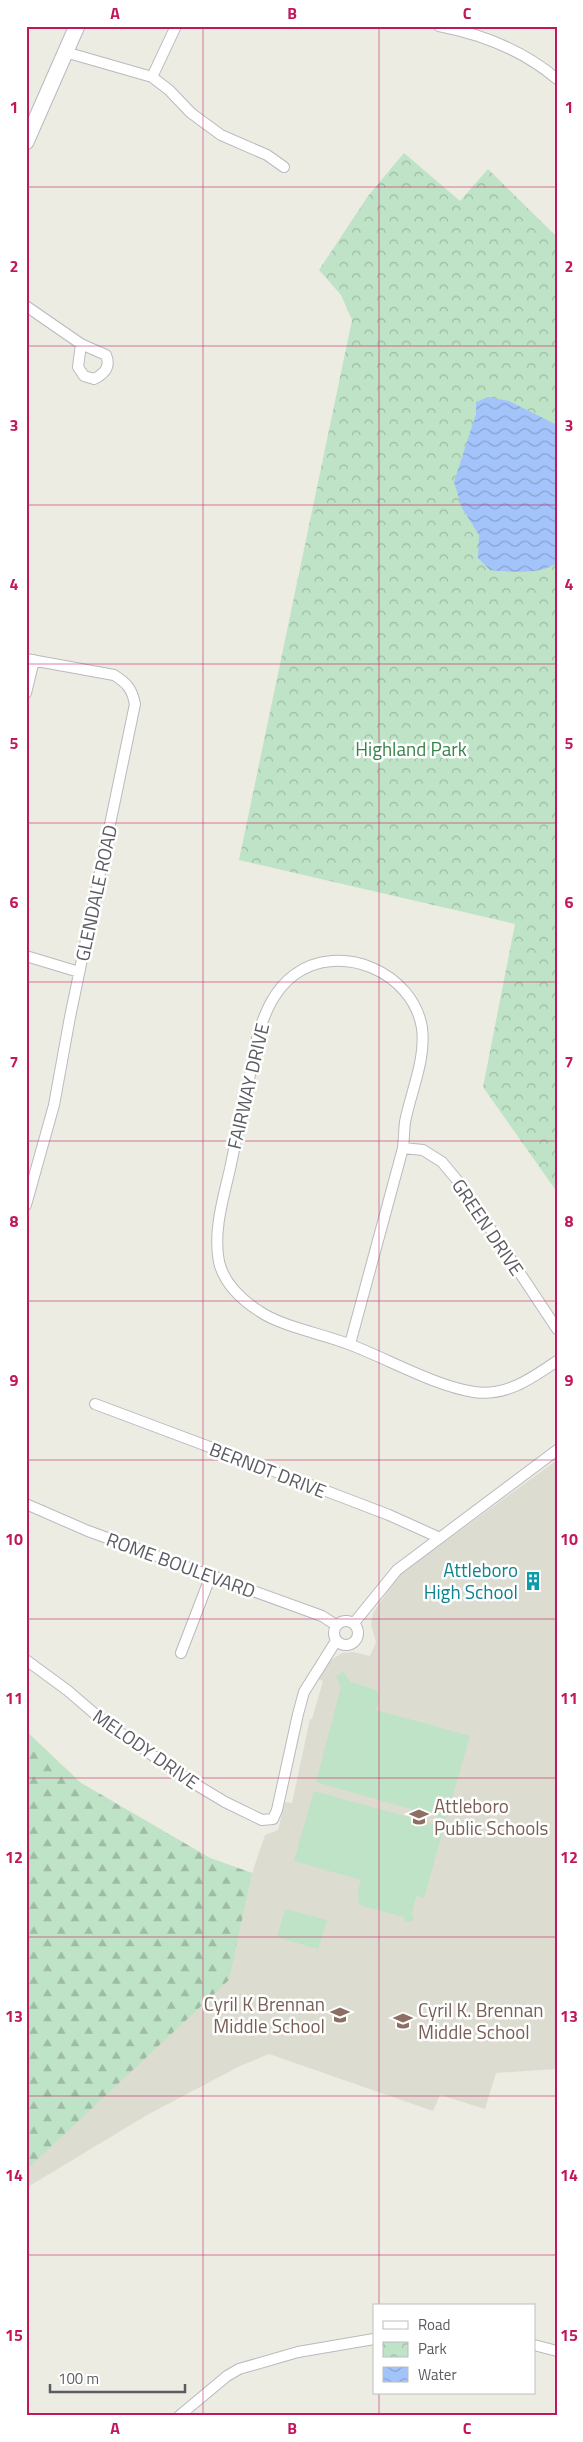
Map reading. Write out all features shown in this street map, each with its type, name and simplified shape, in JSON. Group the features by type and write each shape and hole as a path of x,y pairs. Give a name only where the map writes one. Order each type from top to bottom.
{"main road":[{"path":"26,142 77,26"}],"street":[{"path":"152,78 176,26"},
{"path":"439,26 498,43 530,59 557,79"},
{"path":"65,52 152,78 169,90 191,113 221,135 267,155 284,167"},
{"path":"26,306 82,344"},
{"path":"26,693 30,659"},
{"name":"GLENDALE ROAD","path":"26,1205 54,1105 79,972 135,704 129,687 114,675 30,659"},
{"path":"26,956 79,972"},
{"name":"FAIRWAY DRIVE","path":"350,1344 403,1148 405,1122 423,1050 422,1027 412,1002 400,986 380,971 360,962 336,960 312,966 294,975 280,988 267,1006 258,1032 221,1209 216,1243 220,1264 229,1283 242,1299 261,1313 350,1344 404,1368 474,1392 500,1392 530,1380 557,1361"},
{"name":"GREEN DRIVE","path":"403,1148 424,1150 442,1162 462,1186 557,1329"},
{"name":"BERNDT DRIVE","path":"94,1404 389,1515 440,1538"},
{"path":"354,1623 397,1570 557,1450"},
{"name":"ROME BOULEVARD","path":"26,1504 40,1512 88,1531 322,1616 336,1625"},
{"path":"180,1653 211,1575"},
{"path":"346,1620 354,1623 359,1633 357,1639 346,1645 336,1641 333,1632 336,1625 346,1620"},
{"name":"MELODY DRIVE","path":"26,1660 67,1690 102,1720 185,1778 225,1802 262,1820 273,1819 274,1816 304,1692 336,1641"},
{"path":"179,2416 227,2376 239,2369 298,2352 373,2339"},
{"path":"536,2346 557,2351"}],"shaded area":[{"name":"Attleboro Public Schools","path":"557,1460 557,2069 496,2073 485,2109 440,2095 433,2111 269,2054 240,2066 147,2115 26,2188 26,1731 81,1783 210,1858 252,1873 265,1835 278,1830 285,1802 292,1803 310,1719 312,1719 323,1681 318,1679 328,1662 342,1653 353,1652 370,1656 376,1642 371,1624 373,1613 399,1575"}],"green space":[{"name":"Highland Park","path":"404,153 460,201 488,169 557,237 557,1192 483,1087 515,924 239,860 352,320 341,295 319,270 368,196"},
{"path":"343,1672 351,1682 377,1690 379,1700 376,1710 470,1736 446,1819 316,1782 341,1687 336,1676"},
{"path":"26,1731 81,1783 210,1858 252,1873 229,1980 26,2170"},
{"path":"314,1791 444,1827 424,1898 416,1896 412,1913 414,1919 411,1922 405,1921 404,1917 359,1905 358,1891 361,1880 294,1861"},
{"path":"285,1909 327,1920 318,1949 277,1937"}],"water":[{"path":"488,397 509,401 557,425 557,563 550,567 525,572 490,570 478,558 479,535 462,508 454,482 476,414 476,402"}],"place":[{"name":"Attleboro High School","path":"533,1581"},
{"name":"Attleboro Public Schools","path":"419,1817"},
{"name":"Cyril K Brennan Middle School","path":"340,2015"},
{"name":"Cyril K. Brennan Middle School","path":"403,2021"}]}
